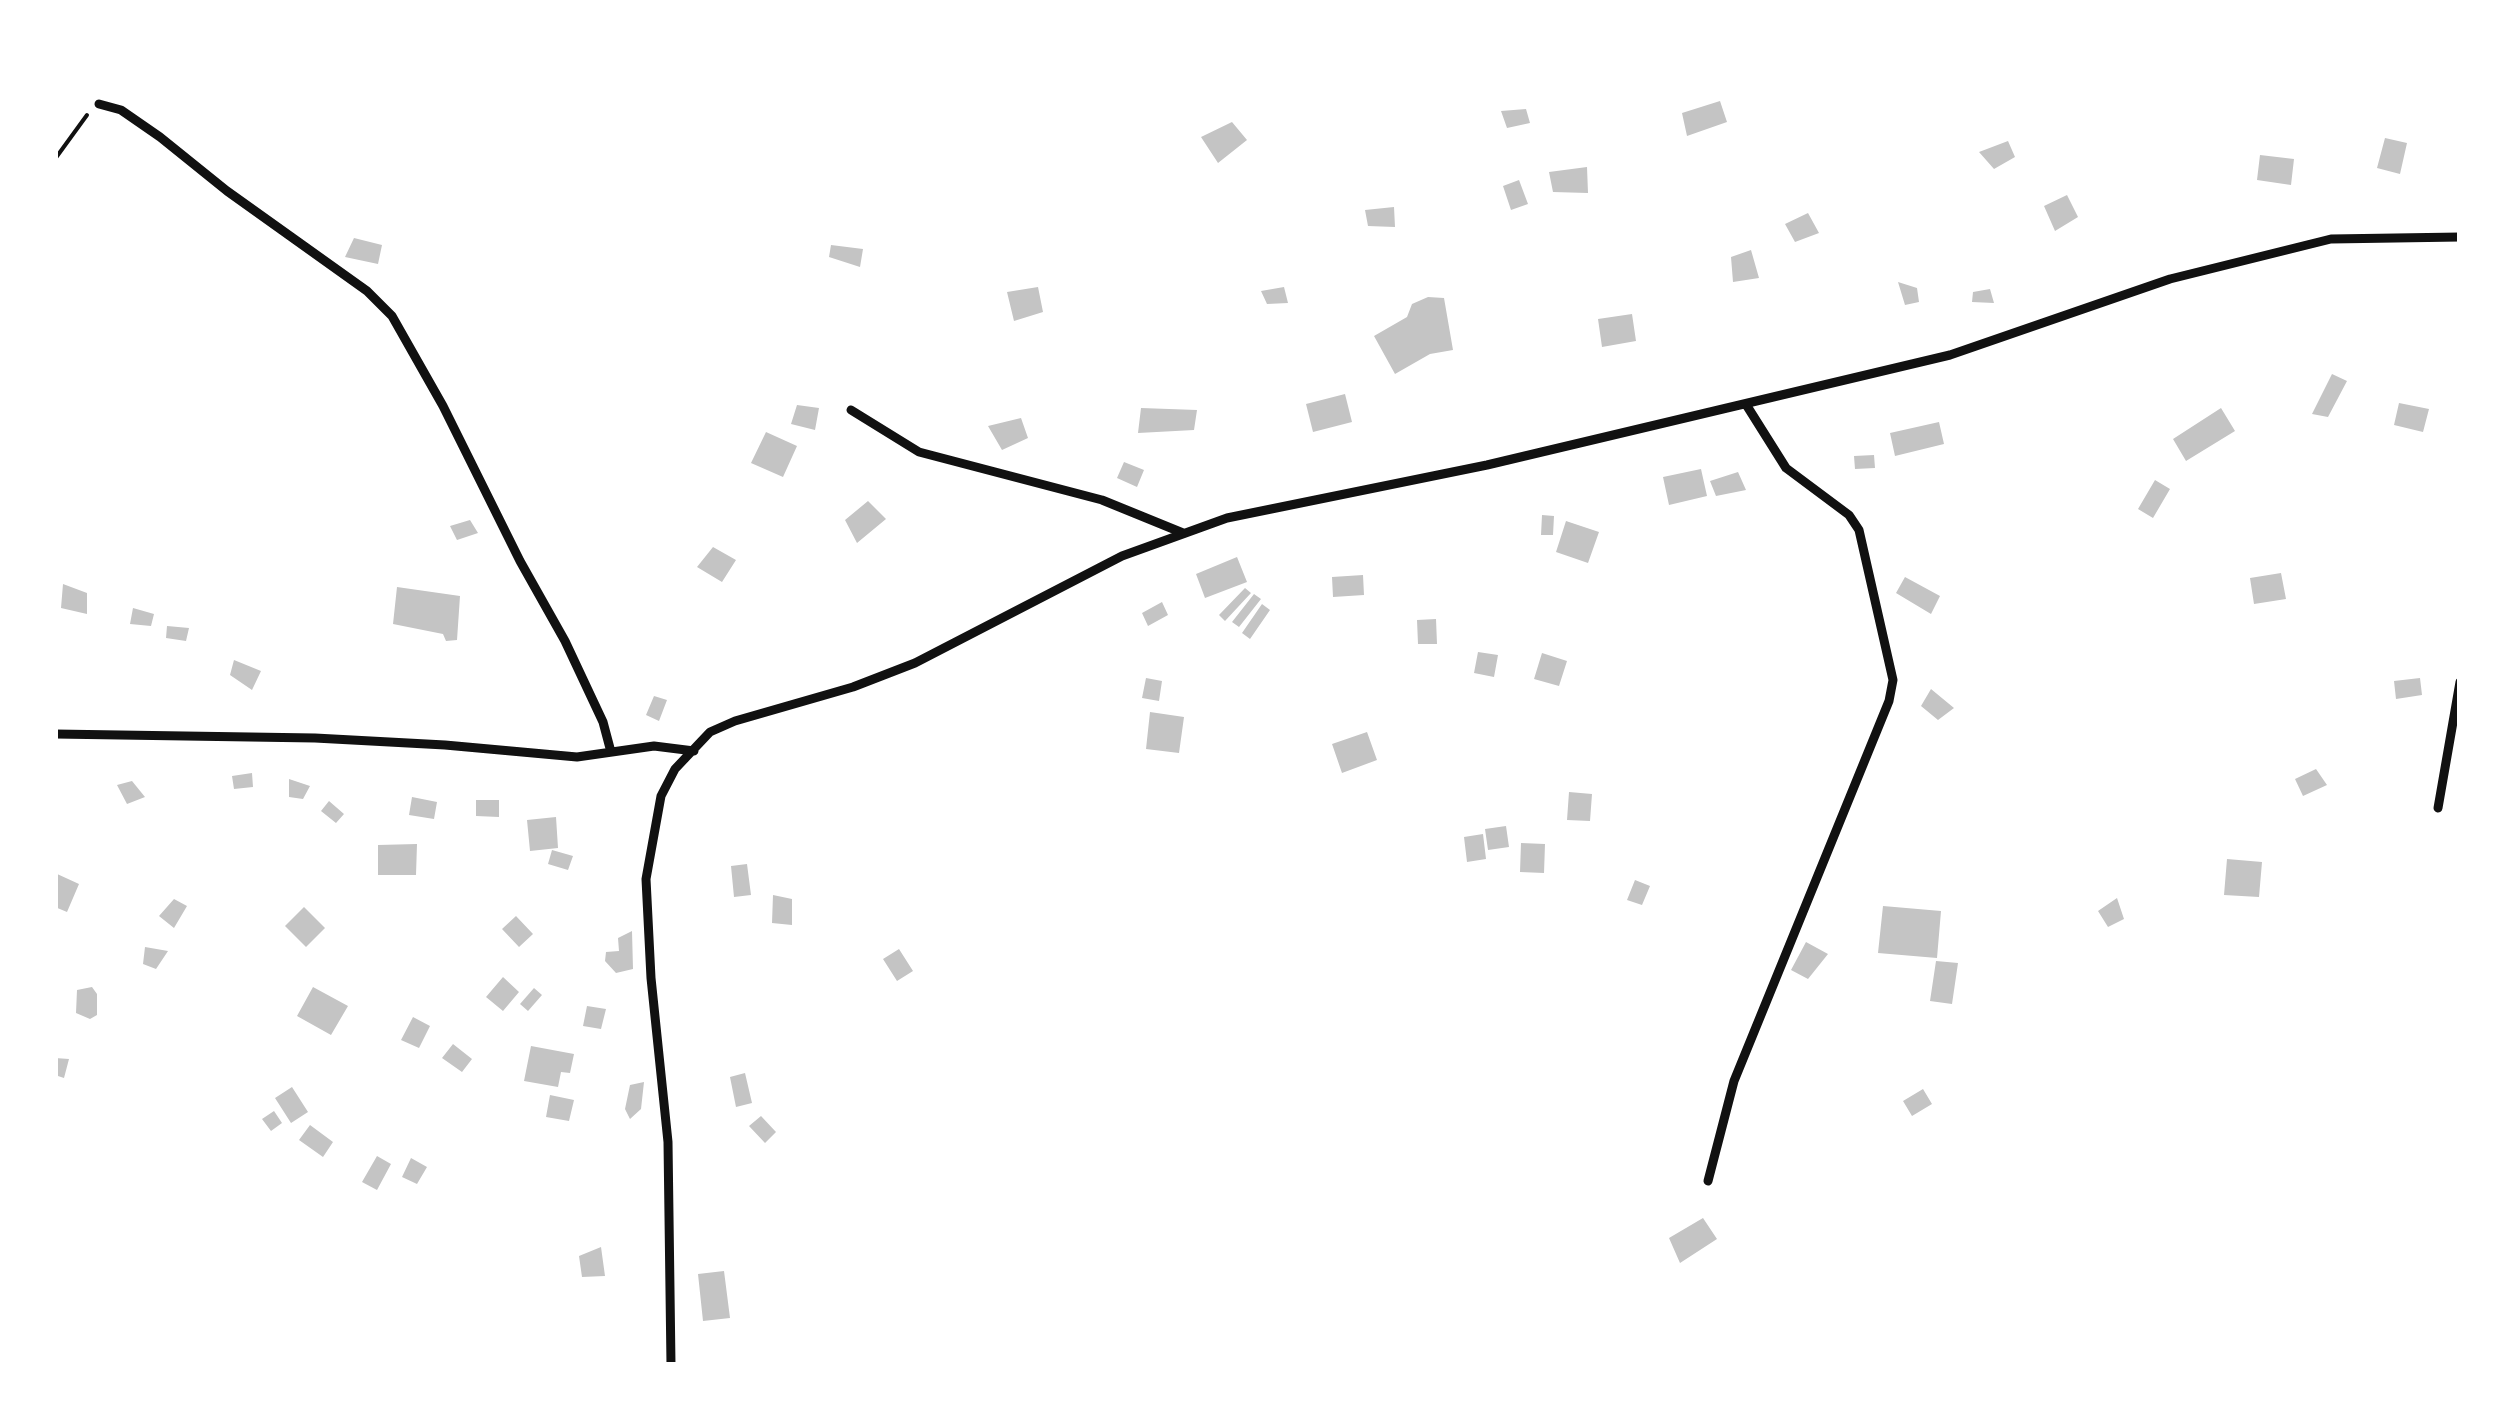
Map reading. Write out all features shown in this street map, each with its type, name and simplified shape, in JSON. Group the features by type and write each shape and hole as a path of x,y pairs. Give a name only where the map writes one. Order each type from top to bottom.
{"street":[{"path":"99,104 121,110 160,137 227,192 367,292 392,316 565,640 604,722 611,752"},
{"path":"671,1365 668,1142 651,978 646,878 661,796 675,769 710,732 915,663 1122,556 1183,533 1278,506 1488,465 1950,355 2170,279 2331,239 2460,237"},
{"path":"1708,1181 1734,1081 1894,680 1858,530 1849,515 1786,468 1747,406"},
{"path":"851,410 919,452 1102,500 1183,533"},
{"path":"2438,808 2460,682"},
{"path":"55,734 315,738 578,758 654,746 694,751"}],"path":[{"path":"55,159 99,104"}],"building":[{"path":"1720,101 1727,122 1687,136 1682,113"},
{"path":"1526,109 1530,123 1507,128 1501,111"},
{"path":"1232,122 1247,140 1218,163 1201,137"},
{"path":"2385,138 2407,143 2400,174 2377,168"},
{"path":"2008,141 2015,157 1994,169 1979,152"},
{"path":"2260,155 2294,159 2291,185 2257,180"},
{"path":"1587,167 1588,193 1553,192 1549,172"},
{"path":"1519,180 1528,204 1511,210 1503,186"},
{"path":"2067,195 2078,217 2055,231 2044,206"},
{"path":"1394,207 1395,227 1368,226 1365,210"},
{"path":"1808,213 1819,233 1795,242 1785,224"},
{"path":"354,238 382,245 378,264 345,257"},
{"path":"831,245 863,249 860,267 829,257"},
{"path":"1751,250 1759,278 1733,282 1731,257"},
{"path":"1898,282 1917,288 1919,302 1905,305"},
{"path":"1038,287 1043,312 1014,321 1007,292"},
{"path":"1284,287 1288,303 1267,304 1261,291"},
{"path":"1990,289 1994,303 1972,302 1973,292"},
{"path":"1428,297 1444,298 1453,350 1430,354 1395,374 1374,336 1407,317 1412,304"},
{"path":"1632,314 1636,341 1602,347 1598,319"},
{"path":"2332,374 2347,381 2328,417 2312,414"},
{"path":"1345,394 1352,422 1313,432 1306,404"},
{"path":"2399,403 2429,409 2423,432 2394,425"},
{"path":"797,405 819,408 815,430 791,424"},
{"path":"1141,408 1197,410 1194,430 1138,433"},
{"path":"2221,408 2235,431 2186,461 2173,439"},
{"path":"1021,418 1028,438 1002,450 988,426"},
{"path":"1939,422 1944,444 1895,456 1890,433"},
{"path":"766,432 797,446 783,477 751,463"},
{"path":"1874,455 1875,468 1855,469 1854,456"},
{"path":"1124,462 1144,470 1137,487 1117,478"},
{"path":"1701,469 1707,496 1669,505 1663,477"},
{"path":"1738,472 1746,490 1716,496 1710,481"},
{"path":"2155,480 2170,489 2153,518 2138,509"},
{"path":"868,501 886,519 857,543 845,520"},
{"path":"1542,515 1554,516 1553,535 1541,535"},
{"path":"470,520 478,533 457,540 450,526"},
{"path":"1566,521 1599,532 1588,563 1556,552"},
{"path":"713,547 736,560 722,582 697,567"},
{"path":"1237,557 1247,582 1205,598 1196,574"},
{"path":"2281,573 2286,599 2254,604 2250,578"},
{"path":"1363,575 1364,595 1333,597 1332,577"},
{"path":"1905,577 1940,596 1931,614 1896,593"},
{"path":"63,584 87,593 87,614 61,608"},
{"path":"397,587 460,596 457,640 446,641 443,634 393,624"},
{"path":"1245,588 1251,593 1225,621 1219,615"},
{"path":"1254,594 1261,599 1239,627 1232,622"},
{"path":"1162,602 1168,615 1148,626 1142,613"},
{"path":"1262,604 1270,610 1250,639 1242,633"},
{"path":"133,608 154,614 151,626 130,624"},
{"path":"1436,619 1437,644 1418,644 1417,620"},
{"path":"167,626 189,628 186,641 166,638"},
{"path":"1478,652 1498,655 1494,677 1474,673"},
{"path":"1542,653 1567,661 1559,686 1534,679"},
{"path":"234,660 261,671 252,690 230,675"},
{"path":"1146,678 1162,681 1159,701 1142,698"},
{"path":"2420,678 2422,695 2396,699 2394,681"},
{"path":"1931,689 1954,708 1938,720 1921,706"},
{"path":"654,696 667,700 659,721 646,715"},
{"path":"1150,712 1184,717 1179,753 1146,749"},
{"path":"1367,732 1377,760 1342,773 1332,744"},
{"path":"2316,769 2327,785 2303,796 2295,779"},
{"path":"252,773 253,787 234,789 232,776"},
{"path":"289,779 310,786 303,799 289,797"},
{"path":"132,781 145,797 127,804 117,785"},
{"path":"1569,792 1592,794 1590,821 1567,820"},
{"path":"412,797 437,802 434,819 409,815"},
{"path":"476,800 499,800 499,817 476,816"},
{"path":"329,801 344,814 336,823 321,811"},
{"path":"556,817 558,848 530,851 527,820"},
{"path":"1506,826 1509,847 1488,850 1485,829"},
{"path":"1483,834 1486,859 1467,862 1464,837"},
{"path":"1521,843 1545,844 1544,873 1520,872"},
{"path":"417,844 416,875 378,875 378,845"},
{"path":"552,850 573,856 568,870 548,864"},
{"path":"2227,859 2262,862 2259,897 2224,895"},
{"path":"747,864 751,895 734,897 731,866"},
{"path":"55,873 79,884 67,912 55,907"},
{"path":"1635,880 1650,886 1642,905 1627,900"},
{"path":"773,895 792,899 792,925 772,923"},
{"path":"2117,898 2124,919 2108,927 2098,911"},
{"path":"174,899 187,906 174,928 159,916"},
{"path":"1883,906 1941,911 1937,958 1878,953"},
{"path":"304,907 325,928 306,947 285,926"},
{"path":"516,916 533,934 519,947 502,929"},
{"path":"632,931 633,969 616,973 605,961 606,952 619,951 618,938"},
{"path":"1806,942 1828,954 1808,979 1791,970"},
{"path":"145,947 168,951 156,969 143,964"},
{"path":"899,949 913,971 897,981 883,959"},
{"path":"1936,961 1958,963 1952,1004 1930,1001"},
{"path":"503,977 519,992 503,1011 486,997"},
{"path":"92,987 97,994 97,1015 90,1019 76,1013 77,990"},
{"path":"313,987 348,1006 331,1035 297,1016"},
{"path":"534,988 542,995 528,1011 520,1004"},
{"path":"587,1006 606,1009 601,1029 583,1026"},
{"path":"413,1017 430,1026 419,1048 401,1040"},
{"path":"453,1044 472,1059 462,1072 442,1058"},
{"path":"531,1046 574,1054 570,1073 561,1072 558,1087 524,1081"},
{"path":"55,1058 69,1059 64,1078 55,1075"},
{"path":"745,1073 752,1103 736,1107 730,1077"},
{"path":"644,1082 641,1109 630,1119 625,1109 630,1085"},
{"path":"292,1087 308,1112 291,1123 275,1098"},
{"path":"1923,1089 1932,1104 1912,1116 1903,1101"},
{"path":"550,1095 574,1100 569,1121 546,1117"},
{"path":"274,1111 282,1123 271,1131 262,1119"},
{"path":"761,1116 776,1132 765,1143 749,1126"},
{"path":"310,1125 333,1142 323,1157 299,1140"},
{"path":"377,1156 391,1164 377,1190 362,1182"},
{"path":"411,1158 427,1167 417,1184 402,1177"},
{"path":"1703,1218 1717,1239 1680,1263 1669,1238"},
{"path":"601,1247 605,1276 582,1277 579,1256"},
{"path":"724,1271 730,1318 703,1321 698,1274"}]}
